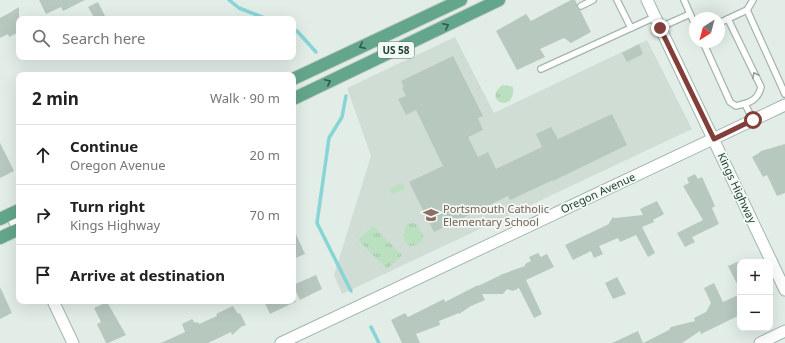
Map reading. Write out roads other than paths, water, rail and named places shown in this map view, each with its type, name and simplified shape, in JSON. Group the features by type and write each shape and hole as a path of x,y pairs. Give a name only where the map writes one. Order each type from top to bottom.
{"main road":[{"name":"US 58","path":"296,78 461,0"},
{"name":"US 58","path":"296,98 499,0"},
{"path":"396,30 404,46"},
{"path":"0,238 16,231"}],"street":[{"name":"Kings Highway","path":"647,0 785,290"},
{"name":"Oregon Avenue","path":"281,343 785,105"},
{"path":"10,214 16,225"},
{"path":"54,304 73,343"},
{"path":"760,343 785,331"}],"lane":[{"path":"581,6 593,0"},
{"path":"617,0 631,28"},
{"path":"684,0 689,12"},
{"path":"725,20 746,10 754,0"},
{"path":"746,10 785,94"},
{"path":"660,28 689,14"},
{"path":"541,69 655,16"},
{"path":"706,48 730,102 736,106 753,101 760,93 761,87 728,19"},
{"path":"745,104 753,120"}],"waterway":[{"path":"229,0 239,8 259,16"},
{"path":"296,31 316,52"},
{"path":"346,96 342,117 329,138 317,223 351,291"},
{"path":"371,327 379,343"}],"place":[{"name":"Portsmouth Catholic Elementary School","path":"431,215"}]}
